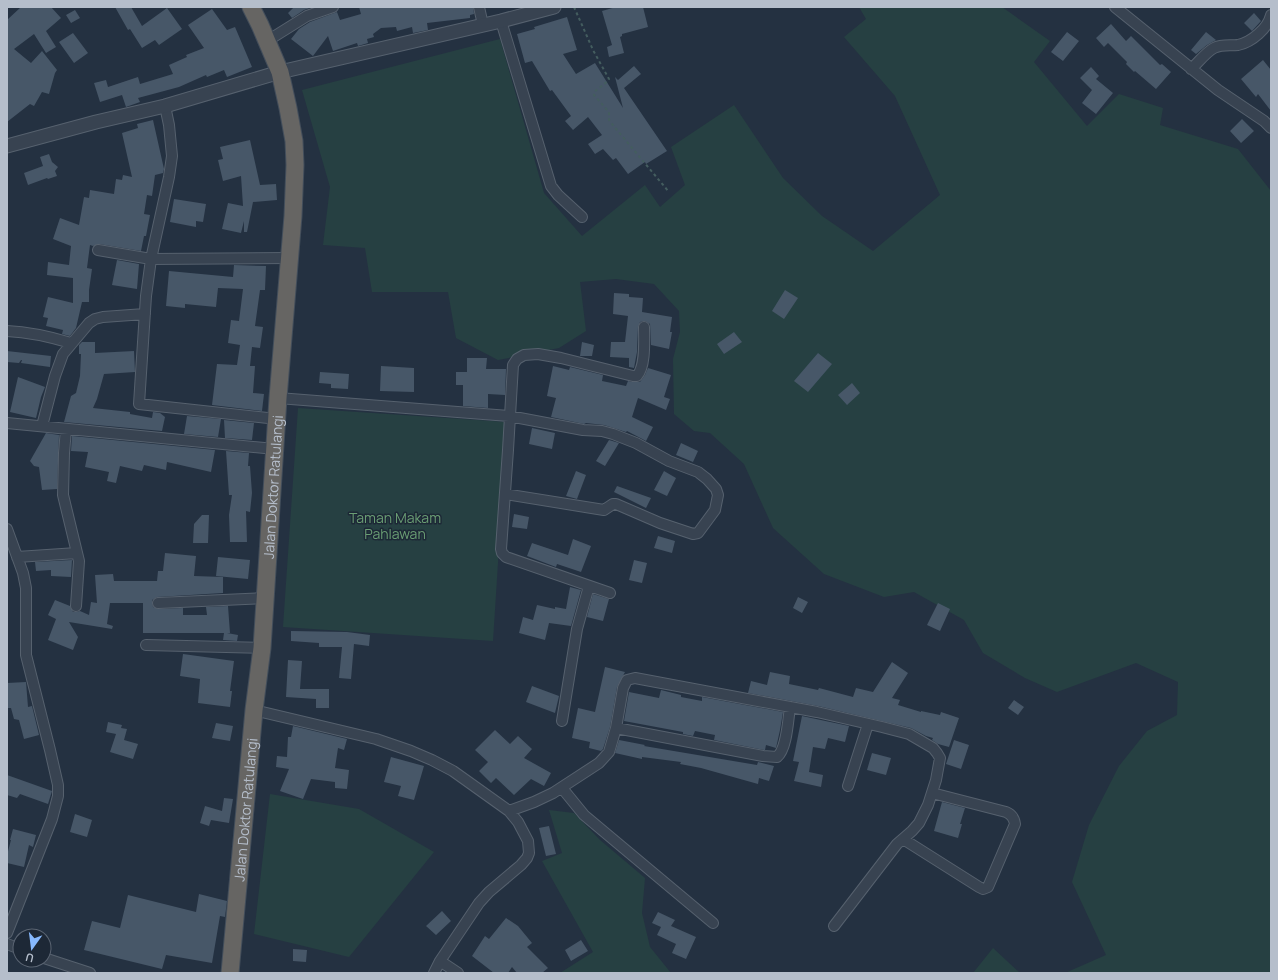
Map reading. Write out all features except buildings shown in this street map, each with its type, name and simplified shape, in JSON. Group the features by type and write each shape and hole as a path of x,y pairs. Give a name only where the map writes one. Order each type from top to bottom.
{"highway":[{"name":"Jalan Doktor Ratulangi","path":"230,973 254,710 262,648 278,398 293,216 295,159 294,140 280,72 251,7"}],"street":[{"path":"267,41 307,16 333,7"},
{"path":"479,7 483,25"},
{"path":"1115,7 1218,90 1264,121 1271,128"},
{"path":"7,146 96,122 165,106 280,72 501,21 547,8"},
{"path":"1191,69 1212,49 1249,41 1262,31 1271,15"},
{"path":"501,21 551,186 558,195 582,217"},
{"path":"165,106 169,125 172,156 169,177 151,259 145,314 139,404 277,419"},
{"path":"98,250 151,259 290,258"},
{"path":"42,426 58,366 63,354 89,323 103,316 145,314"},
{"path":"610,593 506,556 502,553 501,549 513,364 517,359 530,354 538,354 637,376 641,368 643,357 644,327"},
{"path":"7,331 55,338 71,344"},
{"path":"278,398 509,416 583,430 602,431 636,443 669,461 698,472 716,489 718,495 715,510 698,533 693,534 660,523 616,504 613,504 604,510 505,494"},
{"path":"7,423 275,449"},
{"path":"66,428 63,495 79,561 76,606"},
{"path":"7,529 26,588 26,655 56,774 58,796 52,819 7,933"},
{"path":"17,557 77,553"},
{"path":"562,721 578,629 588,586"},
{"path":"158,603 265,598"},
{"path":"146,646 262,648"},
{"path":"509,811 534,802 562,788 600,763 607,755 616,728 623,688 627,680 631,678 790,707 910,734 933,748 940,758 932,793 924,815 834,926"},
{"path":"616,728 763,756 777,757 781,754 790,707"},
{"path":"254,710 376,738 411,751 453,771 509,811 518,822 528,841 529,852 527,858 479,902 434,973"},
{"path":"848,786 868,724"},
{"path":"562,788 584,815 713,923"},
{"path":"903,839 979,887 983,889 988,887 1015,824 1014,819 1011,814 1006,812 932,793"},
{"path":"52,961 90,973"},
{"path":"440,962 458,973"}],"path":[{"path":"574,7 593,50 609,79 594,92 594,95 609,112 612,124 669,192"}],"green space":[{"path":"859,7 1002,7 1050,41 1034,62 1087,126 1119,94 1163,108 1160,125 1238,149 1271,191 1271,973 1065,973 1106,955 1072,882 1089,825 1119,766 1147,731 1177,715 1178,682 1136,663 1057,692 1025,678 983,653 964,620 914,592 884,597 824,574 773,528 744,464 710,433 694,431 674,414 673,359 680,332 679,311 654,284 616,279 580,282 586,331 559,348 498,360 456,338 448,292 372,292 365,248 323,245 330,187 302,90 500,39 544,193 582,236 645,185 660,207 685,185 671,147 734,105 783,178 822,216 873,251 940,195 895,96 844,37 866,19"},
{"name":"Taman Makam Pahlawan","path":"298,408 507,422 493,641 283,627"},
{"path":"270,794 359,809 434,852 349,957 254,934"},
{"path":"549,810 574,813 600,840 645,878 642,913 650,947 671,973 560,973 593,952 542,861 562,853"},
{"path":"993,948 1020,973 973,973"}]}
